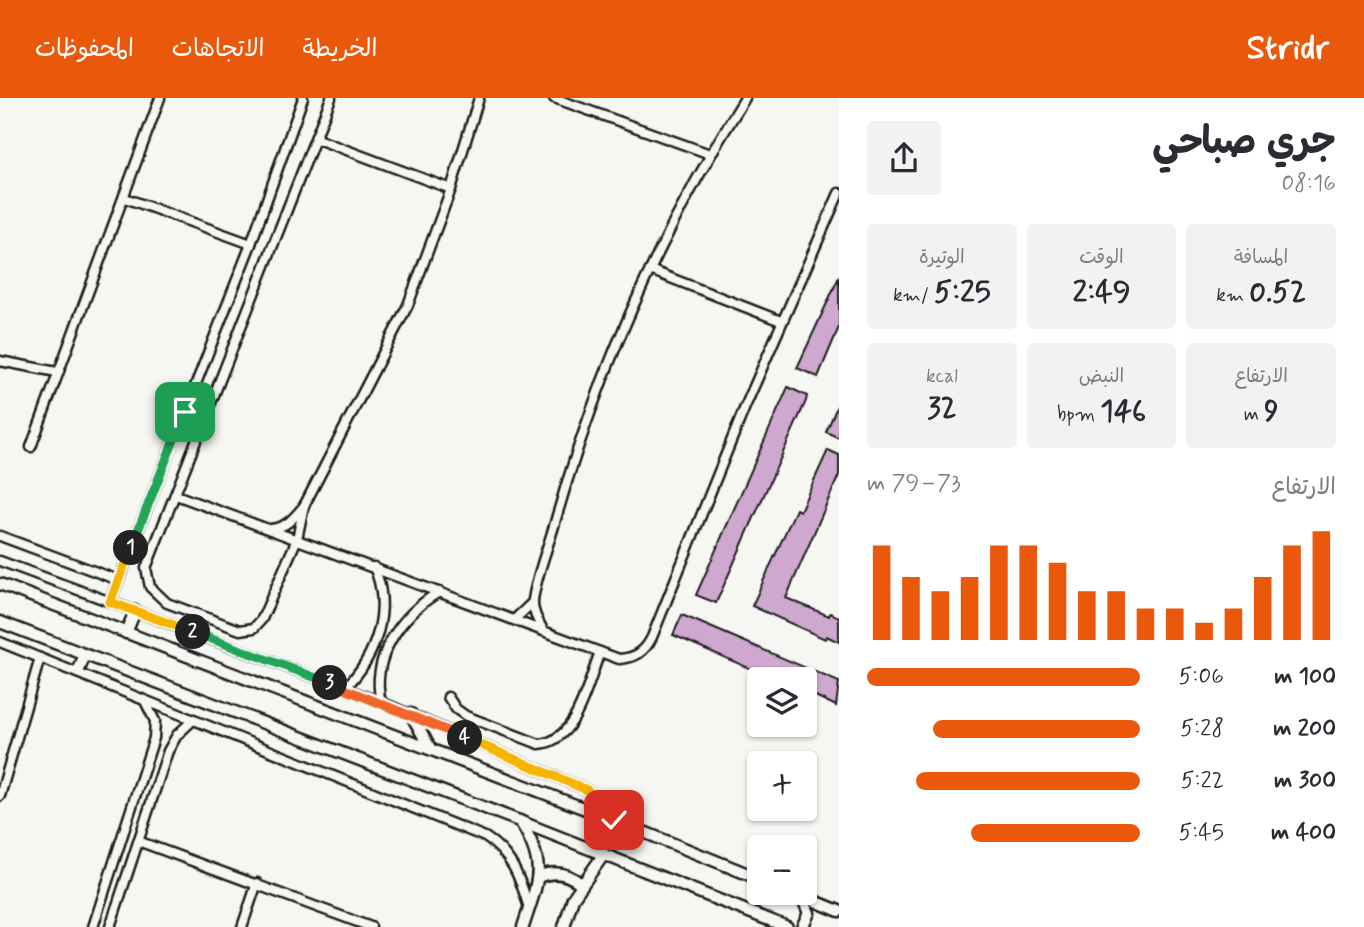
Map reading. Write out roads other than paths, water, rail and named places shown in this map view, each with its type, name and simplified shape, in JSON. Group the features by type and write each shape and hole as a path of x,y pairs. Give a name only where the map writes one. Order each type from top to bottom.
{"street":[{"path":"31,447 160,98"},
{"path":"110,602 251,244 303,98"},
{"path":"304,506 297,539 262,619 254,628 240,630 191,612 158,597 150,587 146,568 331,98"},
{"path":"271,529 282,527 291,521 304,506 408,305 451,189 479,98"},
{"path":"554,98 710,154"},
{"path":"514,620 533,602 564,489 590,415 650,270 710,154 745,98"},
{"path":"317,139 451,189"},
{"path":"176,495 619,659 627,659 643,651 648,645 781,321 839,193"},
{"path":"125,198 251,244"},
{"path":"650,270 781,321"},
{"path":"0,361 57,372"},
{"path":"0,537 118,580"},
{"path":"0,561 411,714 587,790 614,820"},
{"path":"345,688 362,667 383,619 380,583 374,567"},
{"path":"0,584 430,748 747,874"},
{"path":"381,702 379,674 400,626 425,600 439,592"},
{"path":"533,602 542,630"},
{"path":"126,633 135,611"},
{"path":"383,619 400,626"},
{"path":"0,622 787,927"},
{"path":"0,642 485,837 511,860 530,908"},
{"path":"448,697 456,709 466,716 539,744 551,742 570,727 600,652"},
{"path":"78,672 85,655"},
{"path":"1,791 40,658"},
{"path":"362,667 379,674"},
{"path":"93,927 154,738 155,721 143,698"},
{"path":"411,714 430,748"},
{"path":"110,927 172,742 194,719"},
{"path":"519,821 536,851 538,877 523,927"},
{"path":"138,841 371,927"},
{"path":"564,927 581,884 604,855"},
{"path":"538,877 551,873 564,874 581,884"},
{"path":"242,927 257,883"},
{"path":"817,902 839,911"},
{"path":"802,927 809,913 807,905"}]}
